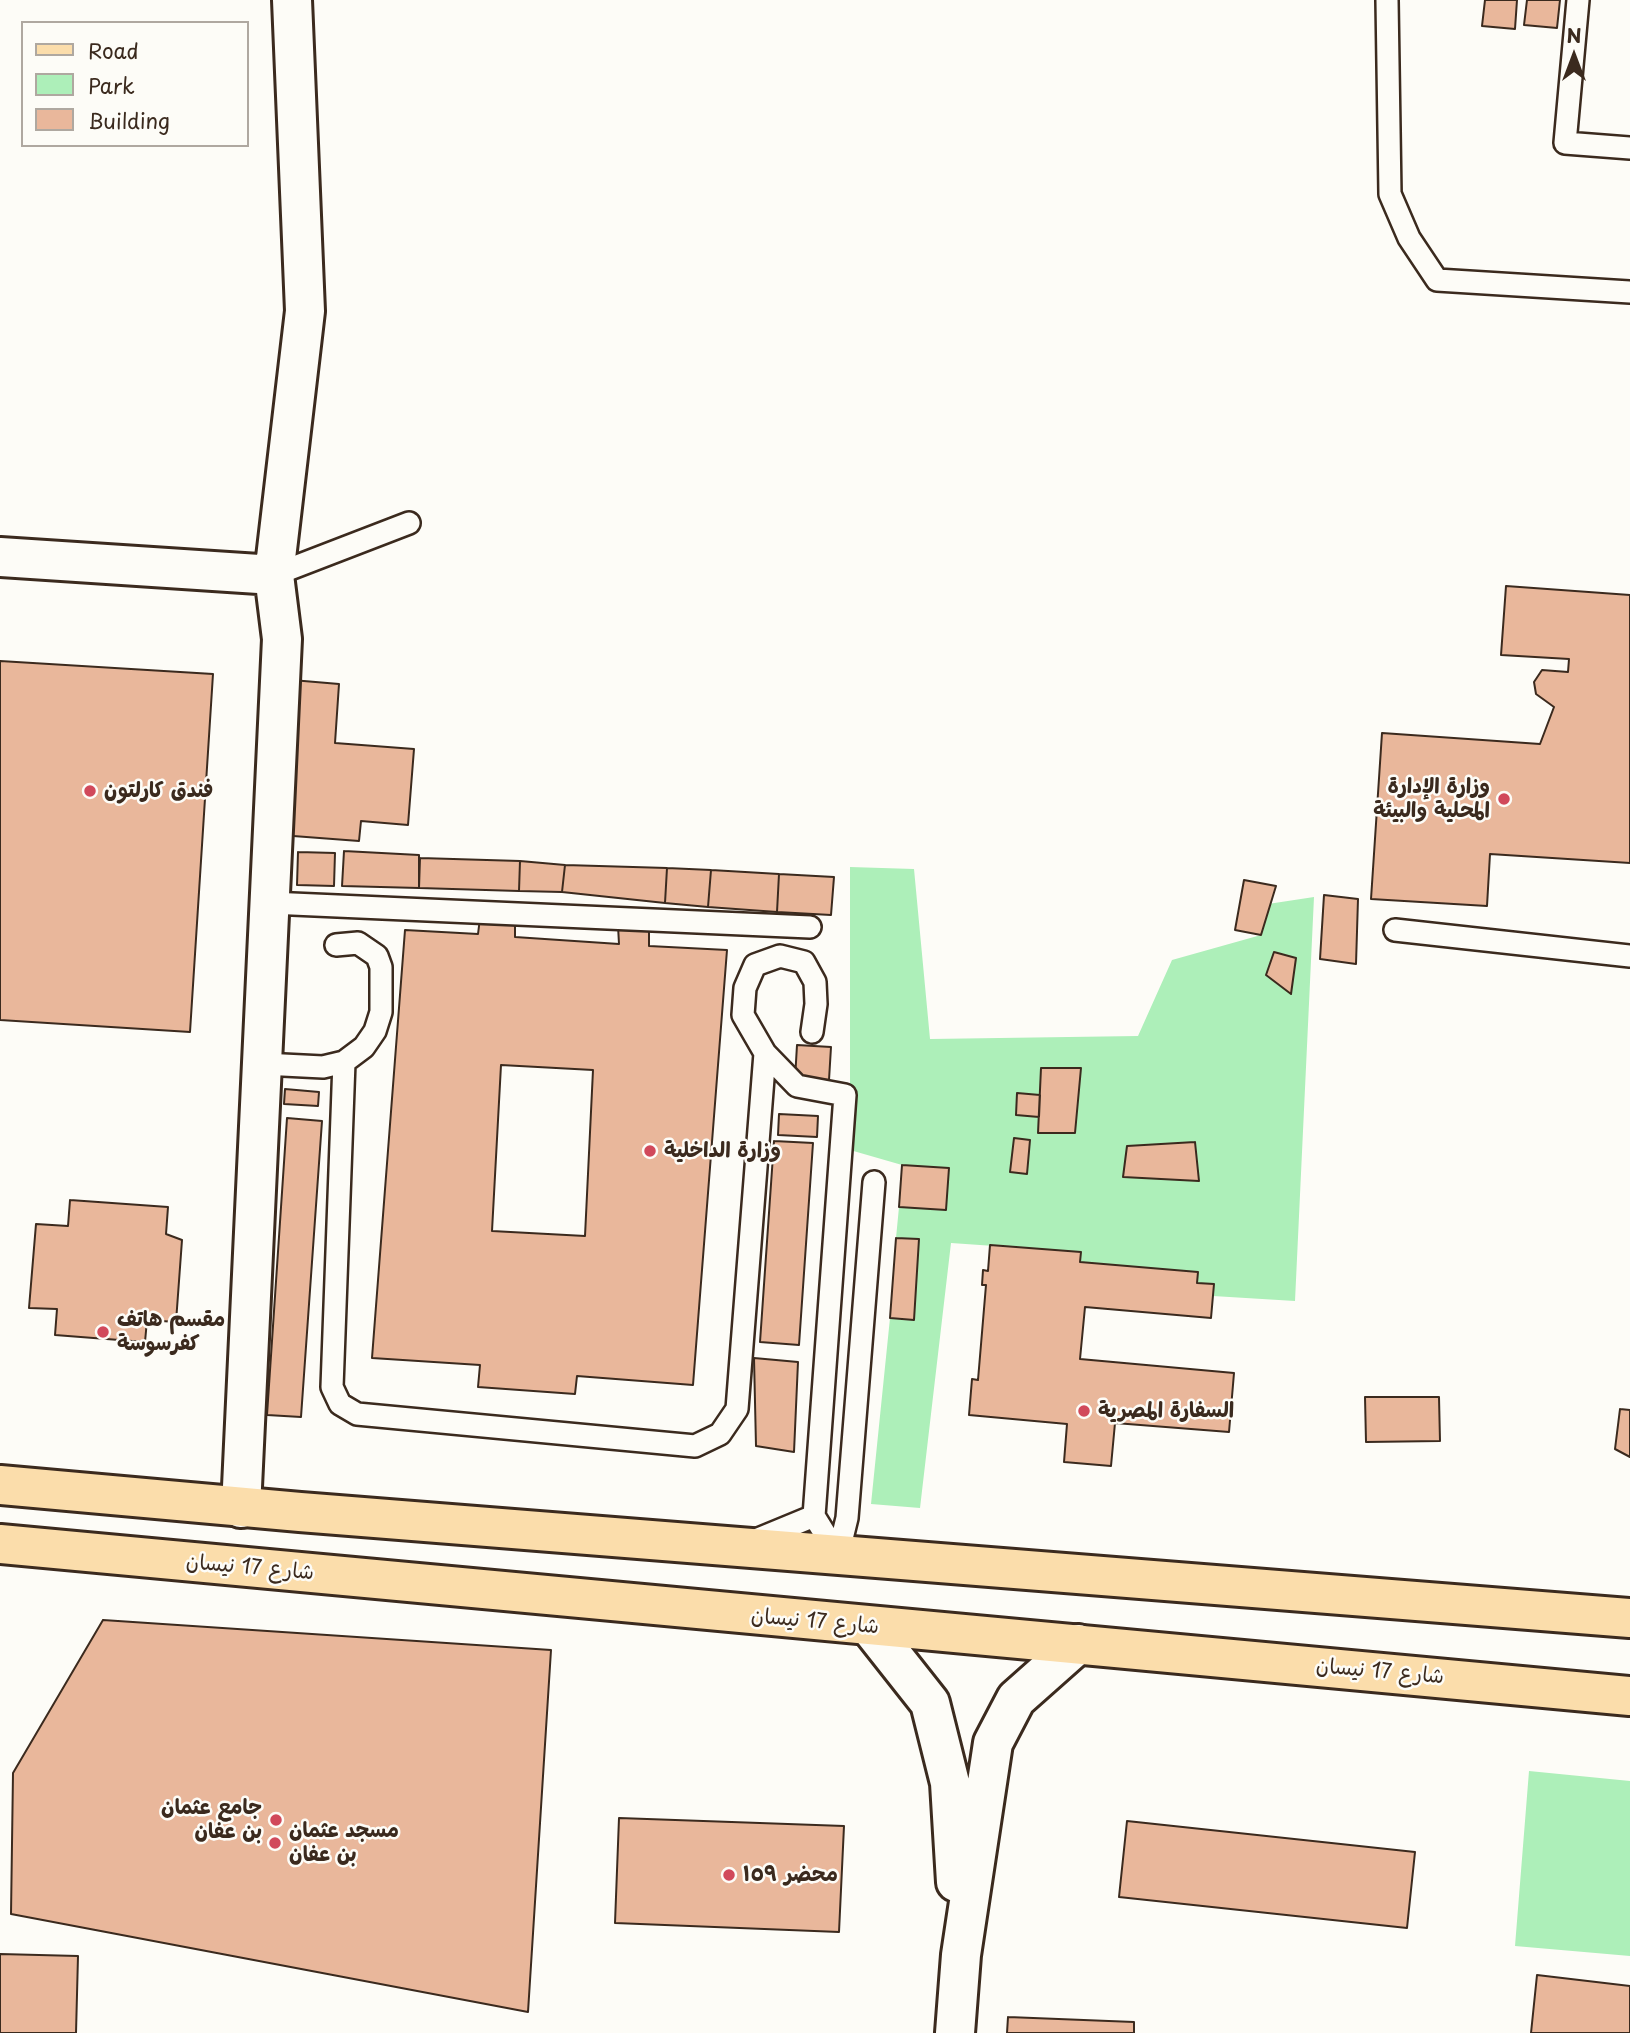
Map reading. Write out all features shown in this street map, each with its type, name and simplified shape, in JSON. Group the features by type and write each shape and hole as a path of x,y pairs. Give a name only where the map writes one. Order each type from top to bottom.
{"main road":[{"path":"0,1485 241,1508 1630,1618"},
{"name":"شارع 17 نيسان","path":"0,1544 870,1628 1078,1644 1630,1696"}],"street":[{"path":"241,1508 282,639 274,575 305,310 292,0"},
{"path":"0,557 274,575"},
{"path":"870,1628 930,1703 950,1783 961,1955"},
{"path":"955,2033 961,1955 993,1743 1016,1699 1078,1644"}],"lane":[{"path":"1387,0 1390,194 1409,238 1437,280 1630,292"},
{"path":"1578,0 1565,143 1630,148"},
{"path":"274,575 409,523"},
{"path":"270,903 810,928"},
{"path":"1395,930 1630,956"},
{"path":"263,1064 323,1067 344,1062 364,1047 375,1031 381,1012 381,967 369,948 347,942 336,945"},
{"path":"812,1032 816,1004 815,982 804,962 780,956 755,965 745,988 743,1015 765,1053 797,1086 845,1095 814,1516 838,1555"},
{"path":"344,1062 332,1387 340,1404 357,1414 695,1446 720,1433 737,1409 765,1053"},
{"path":"838,1555 846,1518 874,1182"},
{"path":"737,1547 814,1516"}],"green space":[{"path":"850,867 914,869 930,1039 1138,1036 1172,960 1261,935 1268,904 1314,897 1295,1301 1213,1296 1214,1284 1197,1283 1198,1272 1080,1262 1081,1252 951,1243 920,1508 871,1504 890,1318 914,1319 919,1239 896,1238 899,1207 946,1210 949,1168 902,1165 850,1150"},
{"path":"1529,1771 1630,1781 1630,1956 1515,1946"}],"building":[{"path":"1485,0 1517,0 1515,29 1482,26"},
{"path":"1527,0 1560,0 1557,28 1524,25"},
{"name":"وزارة الإدارة المحلية والبيئة","path":"1506,586 1630,595 1630,863 1490,854 1487,906 1371,899 1382,733 1540,744 1554,707 1536,694 1534,682 1542,670 1568,672 1569,659 1501,655"},
{"path":"0,661 213,674 190,1032 0,1020"},
{"path":"292,680 339,684 335,743 414,749 408,825 361,821 359,841 280,835"},
{"path":"344,851 419,855 419,888 342,886"},
{"path":"298,852 335,853 334,886 297,885"},
{"path":"420,858 520,861 519,891 419,888"},
{"path":"520,861 565,865 562,892 519,891"},
{"path":"565,865 667,868 665,903 562,892"},
{"path":"667,868 711,870 708,907 665,903"},
{"path":"711,870 779,874 777,912 708,907"},
{"path":"779,874 834,877 831,915 777,912"},
{"path":"1244,880 1276,886 1261,935 1235,930"},
{"path":"1324,895 1358,899 1356,964 1320,959"},
{"name":"وزارة الداخلية","path":"480,918 515,919 515,937 619,944 618,926 649,929 649,946 727,950 693,1385 577,1376 575,1394 478,1387 480,1365 372,1358 405,930 478,934","holes":["501,1065 593,1070 585,1236 492,1231"]},
{"path":"1274,952 1296,958 1291,994 1266,975"},
{"path":"797,1045 831,1047 829,1080 795,1079"},
{"path":"1041,1068 1081,1068 1075,1133 1038,1133"},
{"path":"285,1089 319,1092 318,1106 284,1104"},
{"path":"1017,1093 1040,1095 1039,1117 1016,1115"},
{"path":"779,1114 818,1116 817,1137 778,1135"},
{"path":"287,1118 322,1121 301,1417 267,1415"},
{"path":"1014,1138 1030,1140 1027,1174 1010,1172"},
{"path":"774,1141 813,1143 799,1345 760,1342"},
{"path":"1195,1142 1199,1181 1123,1177 1127,1146"},
{"path":"902,1165 949,1168 946,1210 899,1207"},
{"path":"70,1200 168,1207 166,1234 182,1240 176,1322 147,1320 145,1342 55,1335 57,1309 29,1308 36,1224 68,1226"},
{"path":"896,1238 919,1239 914,1320 890,1318"},
{"path":"990,1245 1081,1252 1080,1262 1198,1272 1197,1283 1214,1284 1211,1318 1085,1307 1080,1359 1234,1373 1229,1432 1115,1423 1111,1466 1064,1462 1067,1424 969,1415 972,1379 978,1380 986,1285 982,1285 983,1270 988,1271"},
{"path":"754,1358 798,1362 794,1452 756,1446"},
{"path":"1365,1397 1439,1397 1440,1441 1366,1442"},
{"path":"1620,1409 1630,1410 1630,1457 1615,1449"},
{"name":"مسجد عثمان بن عفان","path":"103,1620 551,1650 528,2012 11,1914 13,1773"},
{"name":"محضر ١٥٩","path":"619,1818 844,1826 839,1932 615,1923"},
{"path":"1127,1821 1415,1852 1407,1928 1119,1897"},
{"path":"0,1954 78,1956 76,2033 0,2033"},
{"path":"1537,1975 1630,1986 1630,2033 1531,2033"},
{"path":"1008,2017 1134,2022 1134,2033 1007,2033"}],"place":[{"name":"فندق كارلتون","path":"90,791"},
{"name":"وزارة الإدارة المحلية والبيئة","path":"1504,799"},
{"name":"وزارة الداخلية","path":"650,1151"},
{"name":"مقسم هاتف كفرسوسة","path":"103,1332"},
{"name":"السفارة المصرية","path":"1084,1411"},
{"name":"جامع عثمان بن عفان","path":"276,1820"},
{"name":"مسجد عثمان بن عفان","path":"275,1843"},
{"name":"محضر ١٥٩","path":"729,1875"}]}
